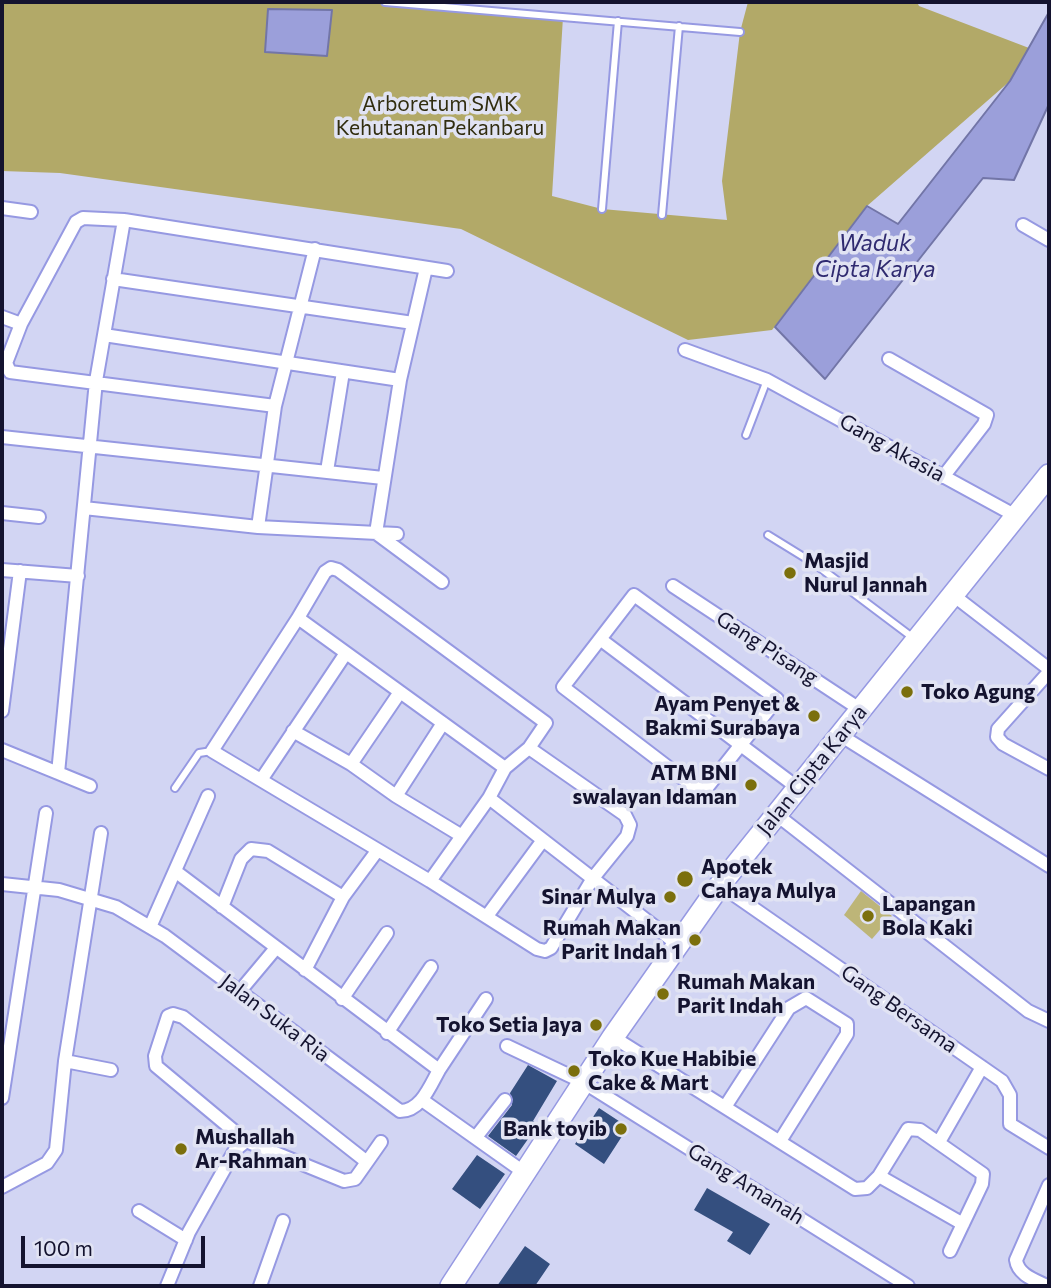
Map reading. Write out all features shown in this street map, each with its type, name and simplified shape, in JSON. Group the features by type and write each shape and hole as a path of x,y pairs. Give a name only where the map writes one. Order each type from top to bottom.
{"main road":[{"name":"Jalan Cipta Karya","path":"451,1286 583,1082 677,944 916,640 1048,480"}],"street":[{"path":"2,208 31,212"},
{"path":"275,406 10,372 6,363 21,324 76,222 83,218 124,220 447,271"},
{"path":"58,773 96,381 124,220"},
{"path":"1023,225 1049,240"},
{"path":"258,527 275,406 315,249"},
{"path":"376,533 400,380 426,268"},
{"path":"113,279 413,323"},
{"path":"2,317 21,324"},
{"path":"104,335 400,380"},
{"name":"Gang Akasia","path":"685,350 767,380 1016,516"},
{"path":"889,359 987,415 984,424 943,477"},
{"path":"327,471 343,372"},
{"path":"2,437 383,478"},
{"path":"84,508 258,527 397,534"},
{"path":"2,513 39,517"},
{"path":"376,533 442,582"},
{"path":"430,881 489,798 505,768 529,748 546,723 338,570 331,568 325,572 212,751 430,881 537,949 545,951 551,948 593,878 627,836 630,825 625,815 529,748"},
{"path":"2,570 78,576"},
{"path":"2,711 6,630 20,571"},
{"name":"Gang Pisang","path":"673,586 861,710"},
{"path":"953,595 1049,671 998,729 998,737 1003,744 1049,769"},
{"path":"638,596 775,695 776,704 740,744 709,788 701,790 563,687 630,598 638,596"},
{"path":"298,618 505,768"},
{"path":"600,639 798,788"},
{"path":"261,780 346,653"},
{"path":"351,764 400,692"},
{"path":"396,796 443,723"},
{"path":"293,731 351,764 396,796 462,836"},
{"path":"840,736 1049,866"},
{"path":"2,750 90,786"},
{"path":"149,927 208,796"},
{"path":"489,798 677,944"},
{"path":"2,1098 46,813"},
{"path":"777,815 1028,1011 1049,1021"},
{"path":"2,1187 53,1157 65,1061 101,833"},
{"path":"487,916 543,840"},
{"path":"222,907 241,859 251,849 268,851 343,897"},
{"path":"305,970 343,897 377,851"},
{"path":"175,871 439,1070"},
{"path":"2,884 59,890 90,899"},
{"name":"Gang Bersama","path":"720,886 1002,1081 1010,1095 1010,1124 1049,1148"},
{"name":"Jalan Suka Ria","path":"90,899 116,907 149,927 400,1111 408,1111 422,1100"},
{"path":"342,999 387,933"},
{"path":"245,985 276,948"},
{"path":"387,1033 431,967"},
{"path":"486,999 422,1100 525,1173"},
{"path":"726,1107 789,1008 806,999 841,1018 848,1024 847,1034 780,1141"},
{"path":"368,1162 183,1017 168,1016 155,1056 156,1066 246,1141 344,1181 355,1179 368,1162 381,1142"},
{"path":"613,1037 855,1189 867,1188 879,1176 908,1129 920,1129 983,1174 982,1184 950,1251"},
{"name":"Gang Amanah","path":"508,1046 583,1082 908,1286"},
{"path":"65,1061 111,1070"},
{"path":"939,1142 982,1067"},
{"path":"476,1136 505,1100"},
{"path":"167,1286 186,1240 235,1150 246,1141"},
{"path":"879,1176 963,1224"},
{"path":"1047,1286 1023,1280 1016,1255 1049,1185"},
{"path":"139,1211 186,1240"},
{"path":"260,1286 283,1221"}],"lane":[{"path":"385,2 740,32"},
{"path":"602,209 618,21"},
{"path":"662,215 679,26"},
{"path":"746,435 767,380"},
{"path":"768,536 815,564 916,640"},
{"path":"175,788 199,753 212,751"}],"shaded area":[{"name":"Lapangan Bola Kaki","path":"861,891 892,916 872,939 844,915"}],"green space":[{"name":"Arboretum SMK Kehutanan Pekanbaru","path":"2,2 385,2 563,17 552,196 602,209 727,220 722,181 740,32 748,2 917,2 919,6 1029,48 1010,81 867,206 772,330 688,340 461,229 60,173 2,171"}],"water":[{"path":"268,9 332,10 327,56 265,52"},
{"name":"Waduk Cipta Karya","path":"1049,12 1049,104 1014,180 983,178 825,379 775,327 867,206 898,224 1010,81"}],"building":[{"path":"528,1065 557,1081 533,1121 538,1125 516,1156 488,1136 512,1105 510,1093"},
{"path":"599,1108 628,1127 604,1164 575,1144"},
{"path":"477,1155 505,1174 480,1209 452,1189"},
{"path":"707,1188 770,1224 750,1255 727,1241 733,1232 694,1210"},
{"path":"525,1246 550,1264 535,1286 497,1286"}],"place":[{"name":"Masjid Nurul Jannah","path":"790,573"},
{"name":"Toko Agung","path":"907,692"},
{"name":"Ayam Penyet & Bakmi Surabaya","path":"814,716"},
{"name":"ATM BNI swalayan Idaman","path":"751,785"},
{"name":"Apotek Cahaya Mulya","path":"685,879"},
{"name":"Sinar Mulya","path":"670,897"},
{"name":"Lapangan Bola Kaki","path":"868,916"},
{"name":"Rumah Makan Parit Indah 1","path":"695,940"},
{"name":"Rumah Makan Parit Indah","path":"663,994"},
{"name":"Toko Setia Jaya","path":"596,1025"},
{"name":"Toko Kue Habibie Cake & Mart","path":"574,1071"},
{"name":"Bank toyib","path":"621,1129"},
{"name":"Mushallah Ar-Rahman","path":"181,1149"}]}
